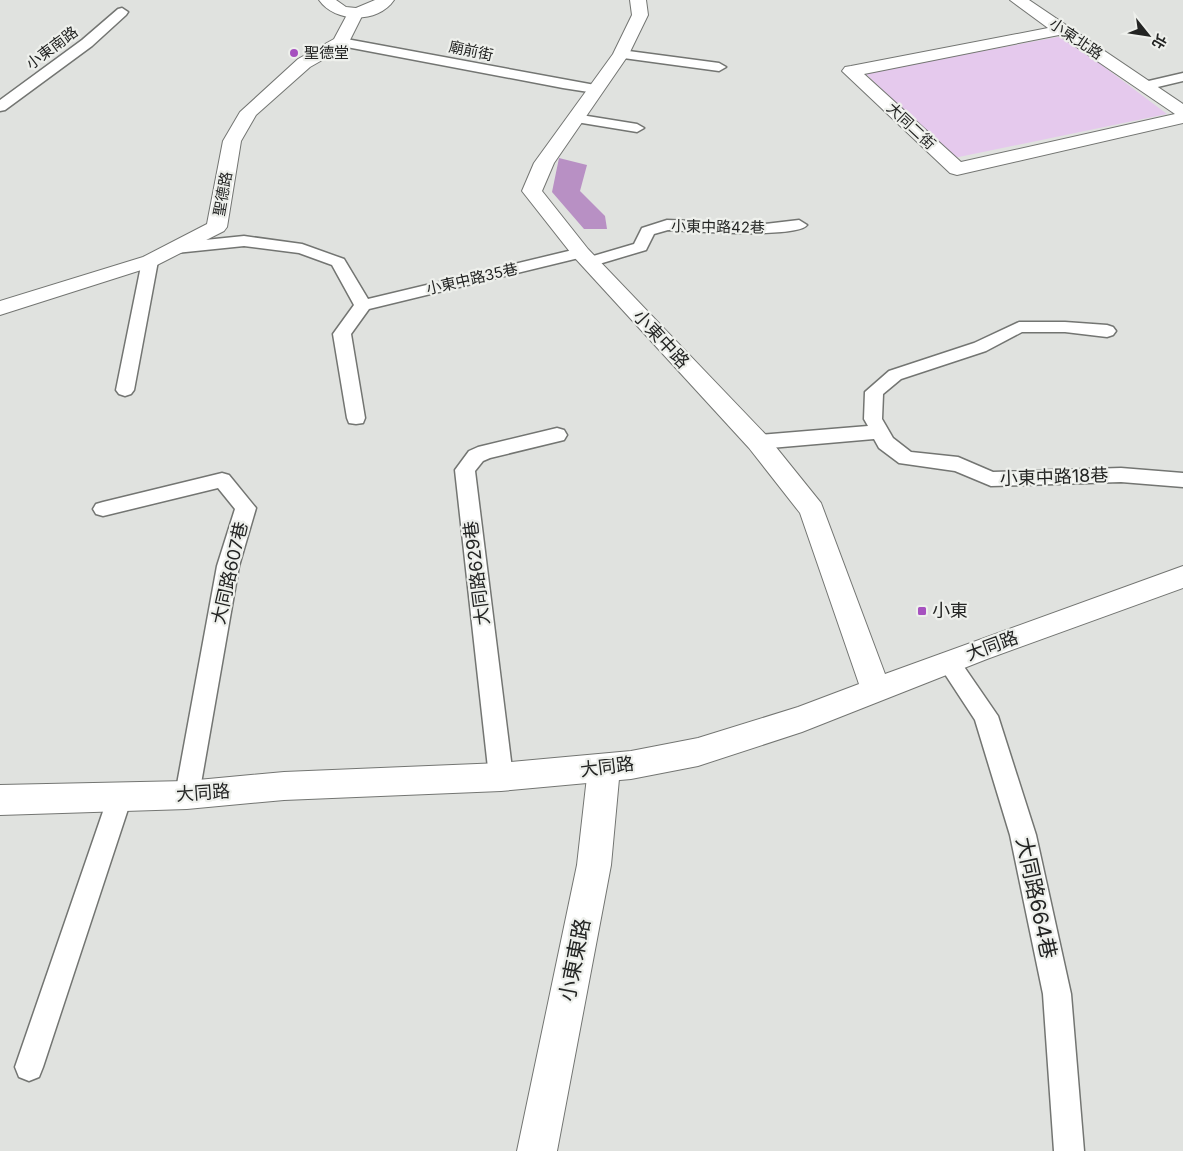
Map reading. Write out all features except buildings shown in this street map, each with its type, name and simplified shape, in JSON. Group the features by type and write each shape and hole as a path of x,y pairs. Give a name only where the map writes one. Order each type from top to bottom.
{"street":[{"path":"327,0 341,11 355,14 371,10 386,0"},
{"name":"小東中路","path":"638,0 640,15 621,54 612,70 595,89 544,163 532,191 585,258 758,442 812,510 876,690"},
{"name":"小東北路","path":"1018,0 1183,112"},
{"path":"341,42 355,14"},
{"name":"大同二街","path":"1062,30 851,71 957,170 1183,118"},
{"name":"聖德路","path":"0,308 150,261 217,227 232,141 249,112 304,63 341,42"},
{"name":"大同路","path":"0,800 187,795 284,786 501,777 604,768 698,752 802,719 948,662 1183,578"},
{"name":"小東東路","path":"537,1151 594,865 604,768"}],"lane":[{"name":"小東南路","path":"1,106 87,42 122,12"},
{"name":"廟前街","path":"341,42 390,49 528,80 595,89"},
{"path":"621,54 719,67"},
{"path":"1145,86 1183,77"},
{"path":"575,118 637,128"},
{"name":"小東中路42巷","path":"585,258 640,247 648,231 667,226 765,229 799,224"},
{"path":"176,248 244,241 302,249 338,262 363,305 342,334 356,418"},
{"name":"小東中路35巷","path":"363,305 585,258"},
{"path":"125,390 150,261"},
{"name":"小東中路18巷","path":"1107,330 1066,327 1019,327 980,347 895,375 874,392 873,419 886,443 906,458 958,464 991,479 1121,475 1183,480"},
{"path":"758,442 880,432"},
{"name":"大同路629巷","path":"501,777 465,470 476,456 485,452 558,435"},
{"name":"大同路607巷","path":"104,509 222,480 246,508 228,566 187,795"},
{"name":"大同路664巷","path":"948,662 986,716 1023,835 1056,994 1069,1151"},
{"path":"30,1068 120,796"}],"shaded area":[{"path":"1063,36 1167,114 954,158 865,73"},
{"path":"559,158 587,165 580,191 605,216 607,229 584,229 552,192"}],"place":[{"name":"聖德堂","path":"294,53"},
{"name":"小東","path":"922,611"}]}
